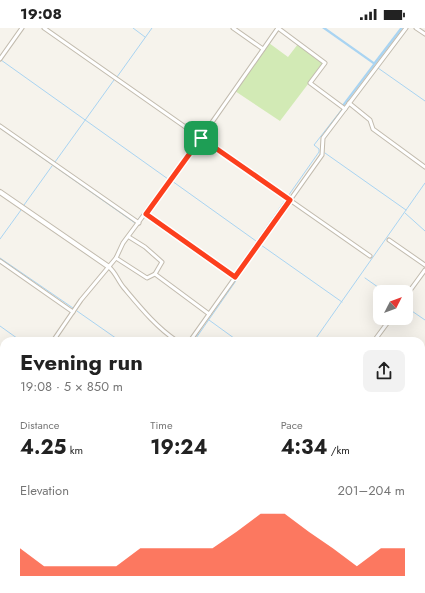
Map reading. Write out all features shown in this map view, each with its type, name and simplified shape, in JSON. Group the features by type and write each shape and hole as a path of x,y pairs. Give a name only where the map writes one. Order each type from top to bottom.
{"street":[{"path":"0,59 22,28"},
{"path":"44,28 370,256"},
{"path":"233,28 263,49"},
{"path":"56,337 73,312 116,258 124,243 201,138 278,28 325,63 310,83 345,109"},
{"path":"193,337 322,155 323,138 406,28"},
{"path":"416,28 425,34"},
{"path":"350,103 370,120 373,129 425,167"},
{"path":"0,126 139,223"},
{"path":"0,192 109,267 123,287 164,332 171,337"},
{"path":"146,214 235,277"},
{"path":"116,258 147,278 155,274 162,262 129,237"},
{"path":"389,240 425,265"},
{"path":"0,261 73,312"},
{"path":"413,286 425,270"},
{"path":"155,274 209,314"},
{"path":"377,337 386,325"}],"green space":[{"path":"269,43 288,57 298,44 324,63 280,121 235,91"}],"water":[{"path":"322,28 326,28 374,62 400,28 403,28 344,106 342,105 373,64"}],"waterway":[{"path":"133,28 145,37"},
{"path":"117,77 152,28"},
{"path":"1,60 168,179"},
{"path":"378,68 425,101"},
{"path":"55,162 114,80"},
{"path":"234,273 319,152 319,149 314,145 342,109"},
{"path":"0,128 135,223"},
{"path":"325,153 406,210"},
{"path":"24,205 52,166"},
{"path":"172,181 256,241"},
{"path":"317,337 425,183"},
{"path":"0,239 21,210"},
{"path":"405,213 425,231"},
{"path":"138,220 142,214"},
{"path":"146,217 231,277"},
{"path":"261,245 342,302"},
{"path":"0,258 73,308"},
{"path":"197,337 240,275"},
{"path":"365,278 375,285"},
{"path":"77,311 114,337"},
{"path":"413,312 425,320"},
{"path":"209,320 232,337"},
{"path":"0,326 15,337"}],"route":[{"path":"201,138 290,200 235,277 146,214 201,138"}]}
